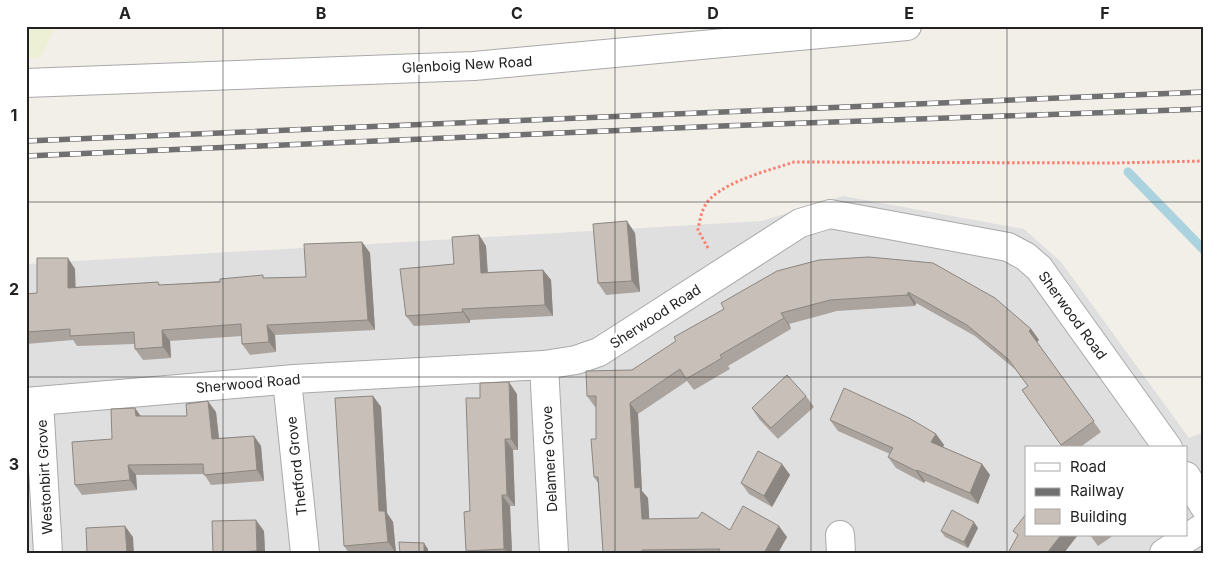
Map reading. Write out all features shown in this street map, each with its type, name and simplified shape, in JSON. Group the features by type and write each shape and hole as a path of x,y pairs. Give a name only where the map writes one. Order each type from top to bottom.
{"street":[{"name":"Glenboig New Road","path":"26,84 474,66 907,26"},
{"name":"Sherwood Road","path":"33,402 287,380 544,365 576,360 598,352 800,223 830,214 1008,247 1025,256 1039,268 1167,446"},
{"name":"Delamere Grove","path":"544,365 554,553"},
{"name":"Thetford Grove","path":"287,380 305,553"},
{"name":"Westonbirt Grove","path":"33,402 48,553"},
{"path":"1188,479 1204,506"},
{"path":"1164,553 1204,527"}],"path":[{"path":"724,271 698,230 702,213 711,198 748,176 794,162 1114,164 1204,161"}],"shaded area":[{"path":"843,196 1024,229 1061,262 1189,438 1204,432 1204,553 26,553 26,264 762,221"}],"green space":[{"path":"26,26 56,26 40,58 26,58"}],"building":[{"path":"627,221 632,281 598,283 593,224"},
{"path":"479,235 481,273 543,270 545,305 462,309 463,312 406,316 400,269 454,264 452,237"},
{"path":"362,242 368,320 267,325 269,342 242,344 241,324 162,330 163,347 135,349 134,332 70,336 70,329 26,332 26,294 37,293 37,258 68,258 68,288 158,282 159,285 220,282 220,279 263,275 263,278 306,277 304,244"},
{"path":"869,257 933,263 995,298 1031,329 1029,331 1094,421 1061,445 1022,390 1028,386 1008,359 967,325 908,292 908,295 830,300 781,313 784,318 720,355 722,358 686,379 680,369 630,403 635,488 640,487 642,519 698,518 702,512 730,530 743,506 779,526 764,553 718,553 720,549 642,550 642,553 600,553 603,552 598,477 594,477 591,439 596,439 596,396 587,396 586,371 632,370 676,341 674,337 724,309 721,303 777,271 819,260"},
{"path":"787,375 806,396 771,428 752,408"},
{"path":"509,382 511,439 505,439 507,495 502,495 504,549 466,551 464,512 470,511 466,398 480,398 480,383"},
{"path":"844,388 909,418 936,434 931,442 982,464 970,493 916,471 888,457 893,448 830,420"},
{"path":"373,396 379,511 385,511 388,542 344,546 335,398"},
{"path":"208,401 212,439 254,436 257,470 204,475 203,464 128,465 130,480 75,485 72,442 112,439 111,409 135,408 136,416 187,416 186,404"},
{"path":"758,451 782,464 764,496 741,483"},
{"path":"952,510 974,522 964,542 941,531"},
{"path":"1025,515 1025,536 1060,536 1047,553 1008,553 1018,535 1013,531"},
{"path":"256,520 257,551 213,553 212,521"},
{"path":"125,526 127,553 87,553 86,528"},
{"path":"399,542 424,543 424,553 400,553"}],"waterway":[{"path":"1128,172 1204,250"}],"railway":[{"path":"26,141 1204,92"},
{"path":"26,156 722,126 1204,109"}]}
